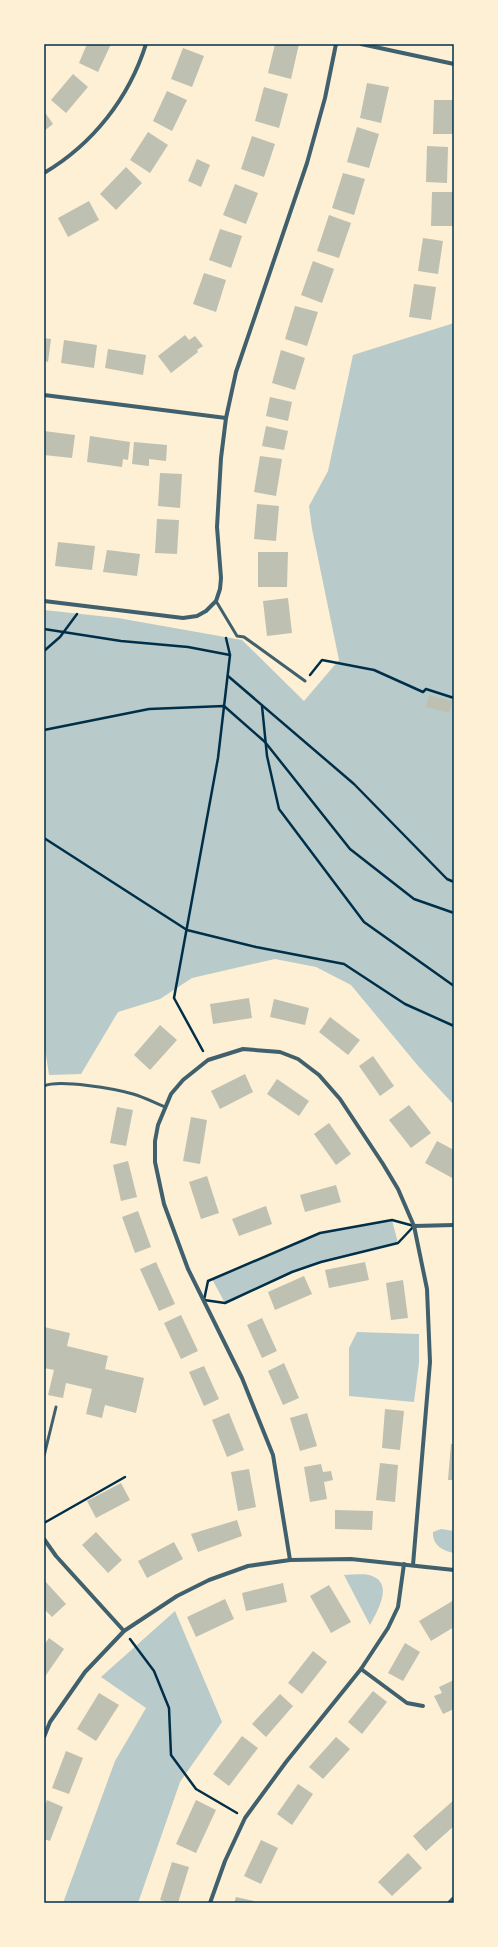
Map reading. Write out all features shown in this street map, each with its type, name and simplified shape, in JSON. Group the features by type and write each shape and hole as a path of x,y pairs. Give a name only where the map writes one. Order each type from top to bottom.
{"street":[{"path":"44,173 78,149 99,128 116,107 130,84 146,44"},
{"path":"44,601 85,605 176,618 192,617 202,613 216,601 221,578 218,527 221,458 226,418 236,372 307,163 325,98 336,44"},
{"path":"361,44 454,64"},
{"path":"44,395 226,418"},
{"path":"290,1560 273,1455 242,1378 188,1269 164,1204 159,1183 155,1141 158,1125 171,1094 183,1080 208,1060 243,1049 280,1052 298,1059 319,1075 340,1099 383,1164 398,1189 414,1226 427,1289 430,1362 413,1565"},
{"path":"414,1226 454,1225"},
{"path":"44,1540 56,1556 124,1631"},
{"path":"44,1737 50,1722 85,1672 124,1631 177,1596 208,1580 248,1566 290,1560 351,1559 454,1570"},
{"path":"210,1903 225,1861 245,1818 286,1762 361,1669 388,1628 398,1607 404,1564"},
{"path":"361,1669 407,1703 423,1706"},
{"path":"451,1903 454,1900"}],"lane":[{"path":"216,601 237,636 244,637 305,681"},
{"path":"44,1086 51,1083 87,1086 134,1094 165,1108"},
{"path":"44,1455 56,1407"}],"path":[{"path":"44,651 64,632 85,605"},
{"path":"44,629 121,641 188,647 230,655"},
{"path":"208,1060 174,998 218,758 230,655 224,632"},
{"path":"305,681 322,660 374,670 423,692 426,689 454,698"},
{"path":"227,676 354,784 447,879 454,882"},
{"path":"44,730 149,709 224,706 265,742 350,849 414,899 454,913"},
{"path":"262,706 267,756 279,809 364,922 454,986"},
{"path":"44,838 187,930 256,947 344,964 404,1004 454,1026"},
{"path":"392,1220 414,1226 398,1243 321,1262 292,1272 225,1303 204,1300 208,1281 320,1234 392,1220"},
{"path":"44,1523 125,1477"},
{"path":"124,1631 154,1671 169,1708 171,1755 196,1789 245,1818"}],"shaded area":[{"path":"454,323 454,1105 419,1067 351,985 316,967 275,959 192,978 160,999 118,1012 81,1074 49,1075 44,1042 44,610 118,618 242,640 304,701 339,660 312,529 309,506 328,471 353,355"},
{"path":"392,1220 398,1243 321,1262 292,1272 225,1303 212,1279 320,1233"},
{"path":"357,1332 419,1334 419,1363 414,1402 349,1396 349,1348"},
{"path":"441,1529 454,1531 454,1553 442,1549 436,1544 433,1537 433,1532"},
{"path":"344,1575 369,1575 379,1580 382,1585 383,1592 380,1606 370,1625"},
{"path":"175,1611 222,1722 180,1782 138,1903 63,1903 115,1761 146,1708 101,1677"}],"building":[{"path":"87,44 111,44 98,72 79,63"},
{"path":"275,44 299,44 291,79 268,73"},
{"path":"183,48 204,56 192,87 171,79"},
{"path":"73,74 88,87 66,113 51,100"},
{"path":"367,83 389,87 381,123 360,118"},
{"path":"264,87 288,94 279,128 255,121"},
{"path":"167,91 187,100 172,131 153,121"},
{"path":"434,100 454,100 454,134 433,134"},
{"path":"44,111 53,124 44,131"},
{"path":"357,127 379,134 369,168 347,162"},
{"path":"148,132 168,145 150,173 130,160"},
{"path":"252,136 275,144 264,177 241,169"},
{"path":"427,146 448,147 447,183 426,182"},
{"path":"197,159 210,165 201,187 188,181"},
{"path":"126,167 142,183 116,210 100,194"},
{"path":"343,173 365,179 354,215 332,208"},
{"path":"235,184 258,193 246,224 223,215"},
{"path":"432,192 454,192 454,226 431,226"},
{"path":"89,201 99,220 68,237 58,218"},
{"path":"329,215 351,223 339,258 317,251"},
{"path":"220,229 242,236 231,268 209,260"},
{"path":"423,238 443,241 438,274 418,271"},
{"path":"313,261 334,269 322,303 301,295"},
{"path":"204,273 226,280 216,312 193,304"},
{"path":"414,284 436,287 431,320 409,317"},
{"path":"295,306 318,312 307,346 285,339"},
{"path":"185,335 189,340 195,336 203,346 197,350 198,352 171,373 158,356"},
{"path":"44,338 51,339 48,362 44,361"},
{"path":"64,340 97,345 94,368 61,363"},
{"path":"108,349 146,355 143,375 105,368"},
{"path":"281,350 305,358 295,390 272,383"},
{"path":"270,397 292,402 288,421 266,416"},
{"path":"266,426 288,431 284,450 262,446"},
{"path":"44,431 75,435 72,458 44,455"},
{"path":"90,436 130,442 128,460 123,459 122,467 87,462"},
{"path":"134,442 167,445 166,461 149,459 149,466 132,464"},
{"path":"260,456 282,459 276,496 254,492"},
{"path":"160,473 182,474 180,508 158,506"},
{"path":"257,504 279,506 276,541 254,539"},
{"path":"157,519 179,520 177,554 155,553"},
{"path":"58,542 95,546 92,570 55,566"},
{"path":"107,550 140,554 137,576 103,572"},
{"path":"258,552 288,552 287,587 258,587"},
{"path":"288,598 292,633 267,636 263,601"},
{"path":"429,695 452,701 449,713 426,707"},
{"path":"249,998 252,1018 213,1024 210,1004"},
{"path":"274,999 309,1008 305,1025 270,1017"},
{"path":"330,1017 360,1040 348,1055 319,1032"},
{"path":"160,1025 177,1040 150,1070 134,1055"},
{"path":"373,1056 394,1086 380,1096 359,1066"},
{"path":"245,1074 253,1092 220,1109 211,1091"},
{"path":"277,1079 309,1101 299,1116 267,1094"},
{"path":"409,1105 431,1133 411,1148 389,1120"},
{"path":"117,1107 133,1110 126,1146 110,1143"},
{"path":"191,1117 207,1120 200,1164 183,1161"},
{"path":"329,1123 351,1154 336,1165 314,1134"},
{"path":"437,1141 454,1150 454,1179 425,1163"},
{"path":"128,1161 137,1197 121,1201 113,1165"},
{"path":"207,1176 219,1213 201,1219 189,1182"},
{"path":"336,1185 341,1202 305,1212 300,1195"},
{"path":"266,1206 272,1224 239,1236 232,1219"},
{"path":"138,1211 151,1247 135,1253 122,1217"},
{"path":"156,1262 175,1304 159,1311 140,1269"},
{"path":"365,1262 369,1280 329,1288 325,1270"},
{"path":"304,1276 312,1294 275,1310 268,1292"},
{"path":"403,1280 408,1318 391,1320 386,1283"},
{"path":"181,1315 198,1351 181,1359 164,1323"},
{"path":"262,1318 277,1351 262,1358 247,1325"},
{"path":"44,1327 70,1333 67,1346 108,1356 105,1369 144,1378 136,1413 105,1405 102,1418 86,1414 92,1389 66,1383 63,1398 48,1395 54,1370 44,1368"},
{"path":"284,1363 299,1398 283,1405 268,1371"},
{"path":"204,1366 219,1399 204,1406 189,1372"},
{"path":"385,1409 404,1411 400,1450 382,1448"},
{"path":"229,1413 244,1450 227,1457 212,1420"},
{"path":"307,1413 317,1446 300,1451 290,1418"},
{"path":"451,1444 454,1444 454,1480 448,1480"},
{"path":"380,1463 398,1465 395,1502 376,1500"},
{"path":"321,1464 323,1472 331,1471 333,1480 324,1482 327,1499 310,1502 304,1467"},
{"path":"249,1469 256,1507 238,1511 231,1472"},
{"path":"121,1483 130,1500 96,1518 87,1501"},
{"path":"335,1510 373,1511 372,1530 335,1529"},
{"path":"237,1520 242,1536 198,1552 191,1534"},
{"path":"96,1532 122,1560 108,1573 82,1545"},
{"path":"174,1542 183,1559 147,1578 138,1561"},
{"path":"44,1580 66,1604 52,1617 44,1609"},
{"path":"283,1583 287,1602 246,1611 242,1593"},
{"path":"329,1585 351,1622 331,1633 310,1596"},
{"path":"225,1599 234,1619 196,1637 187,1617"},
{"path":"454,1600 454,1627 431,1641 419,1621"},
{"path":"49,1638 64,1649 44,1678 44,1645"},
{"path":"405,1643 420,1652 403,1681 388,1673"},
{"path":"313,1651 327,1662 302,1694 288,1683"},
{"path":"454,1680 454,1709 443,1714 434,1696 442,1693 439,1687"},
{"path":"373,1691 387,1702 362,1734 348,1722"},
{"path":"99,1693 119,1705 96,1741 77,1729"},
{"path":"280,1694 293,1706 266,1737 252,1724"},
{"path":"242,1736 258,1748 229,1786 213,1774"},
{"path":"336,1737 350,1749 323,1779 309,1767"},
{"path":"66,1751 83,1758 69,1794 52,1788"},
{"path":"298,1784 313,1794 292,1825 277,1814"},
{"path":"47,1800 63,1807 50,1841 44,1839 44,1808"},
{"path":"196,1800 216,1810 196,1853 176,1844"},
{"path":"454,1800 454,1826 426,1851 413,1836"},
{"path":"261,1840 278,1848 261,1884 244,1876"},
{"path":"408,1853 422,1868 392,1896 378,1882"},
{"path":"172,1862 189,1867 178,1903 170,1903 160,1900"},
{"path":"236,1897 254,1901 253,1903 234,1903"}]}
